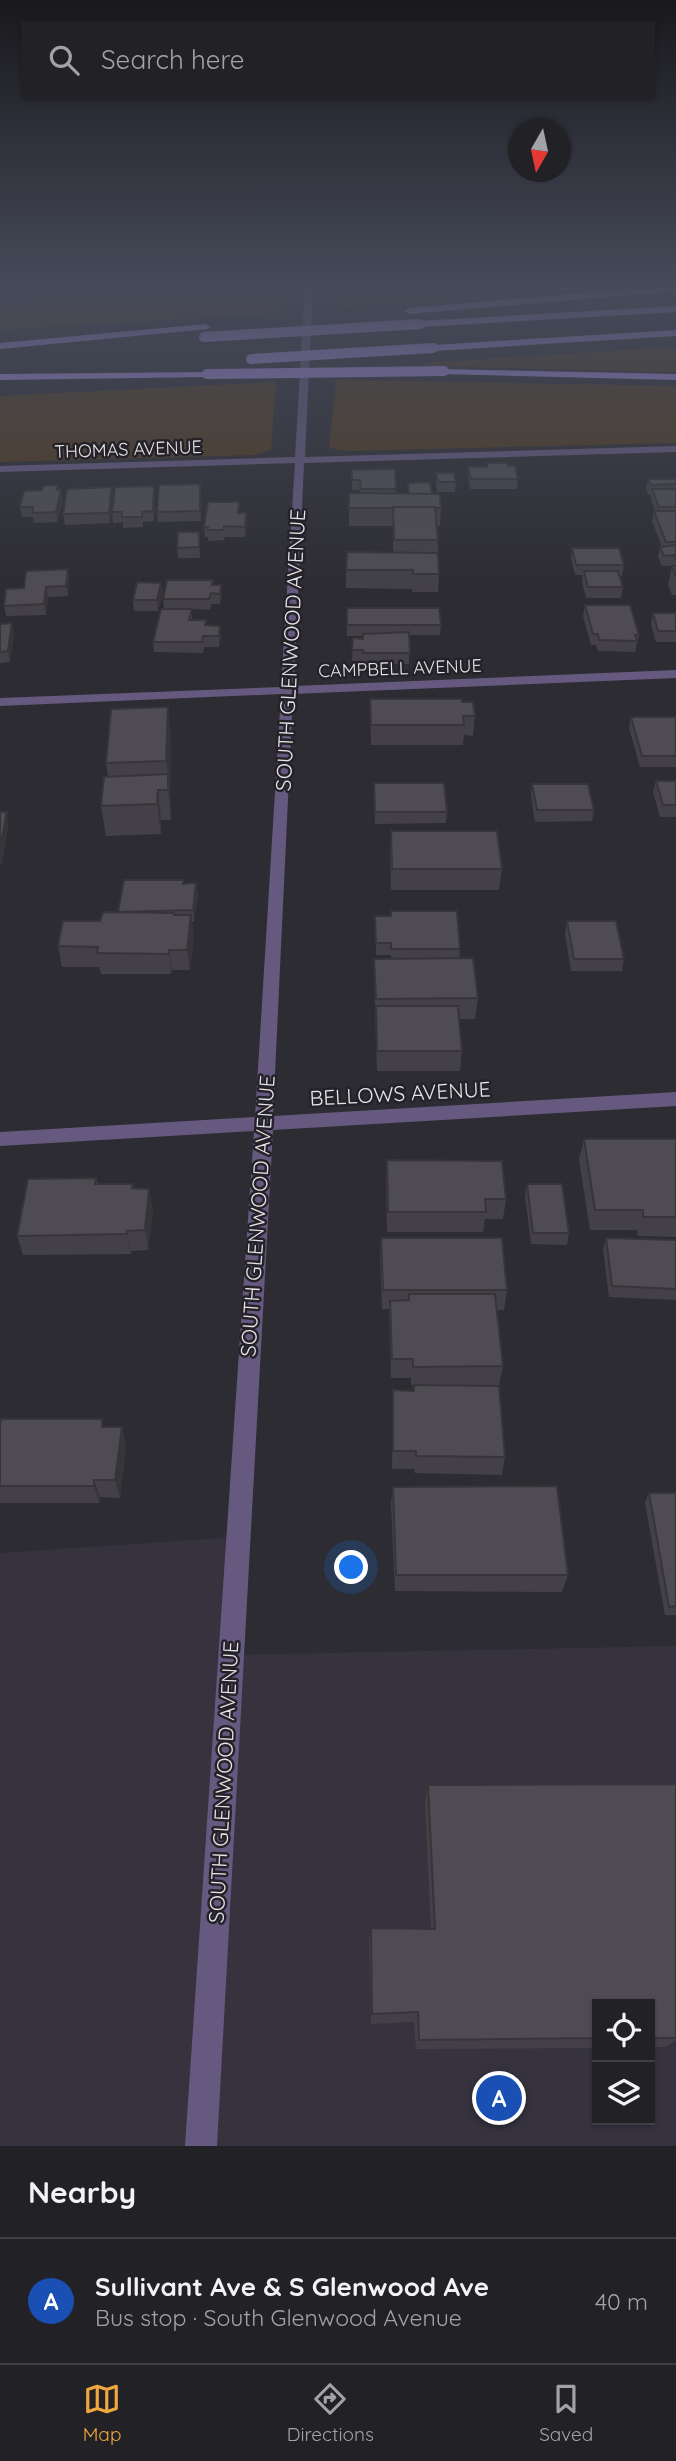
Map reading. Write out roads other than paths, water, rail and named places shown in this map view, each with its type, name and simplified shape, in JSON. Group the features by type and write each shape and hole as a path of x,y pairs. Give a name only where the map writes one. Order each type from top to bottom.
{"street":[{"name":"SOUTH GLENWOOD AVENUE","path":"201,2146 264,1123 289,690 292,560 304,385"},
{"name":"THOMAS AVENUE","path":"0,469 676,449"},
{"name":"CAMPBELL AVENUE","path":"0,702 676,674"},
{"name":"BELLOWS AVENUE","path":"0,1139 676,1099"}],"place":[{"name":"Sullivant Ave & S Glenwood Ave","path":"499,2098"}]}
